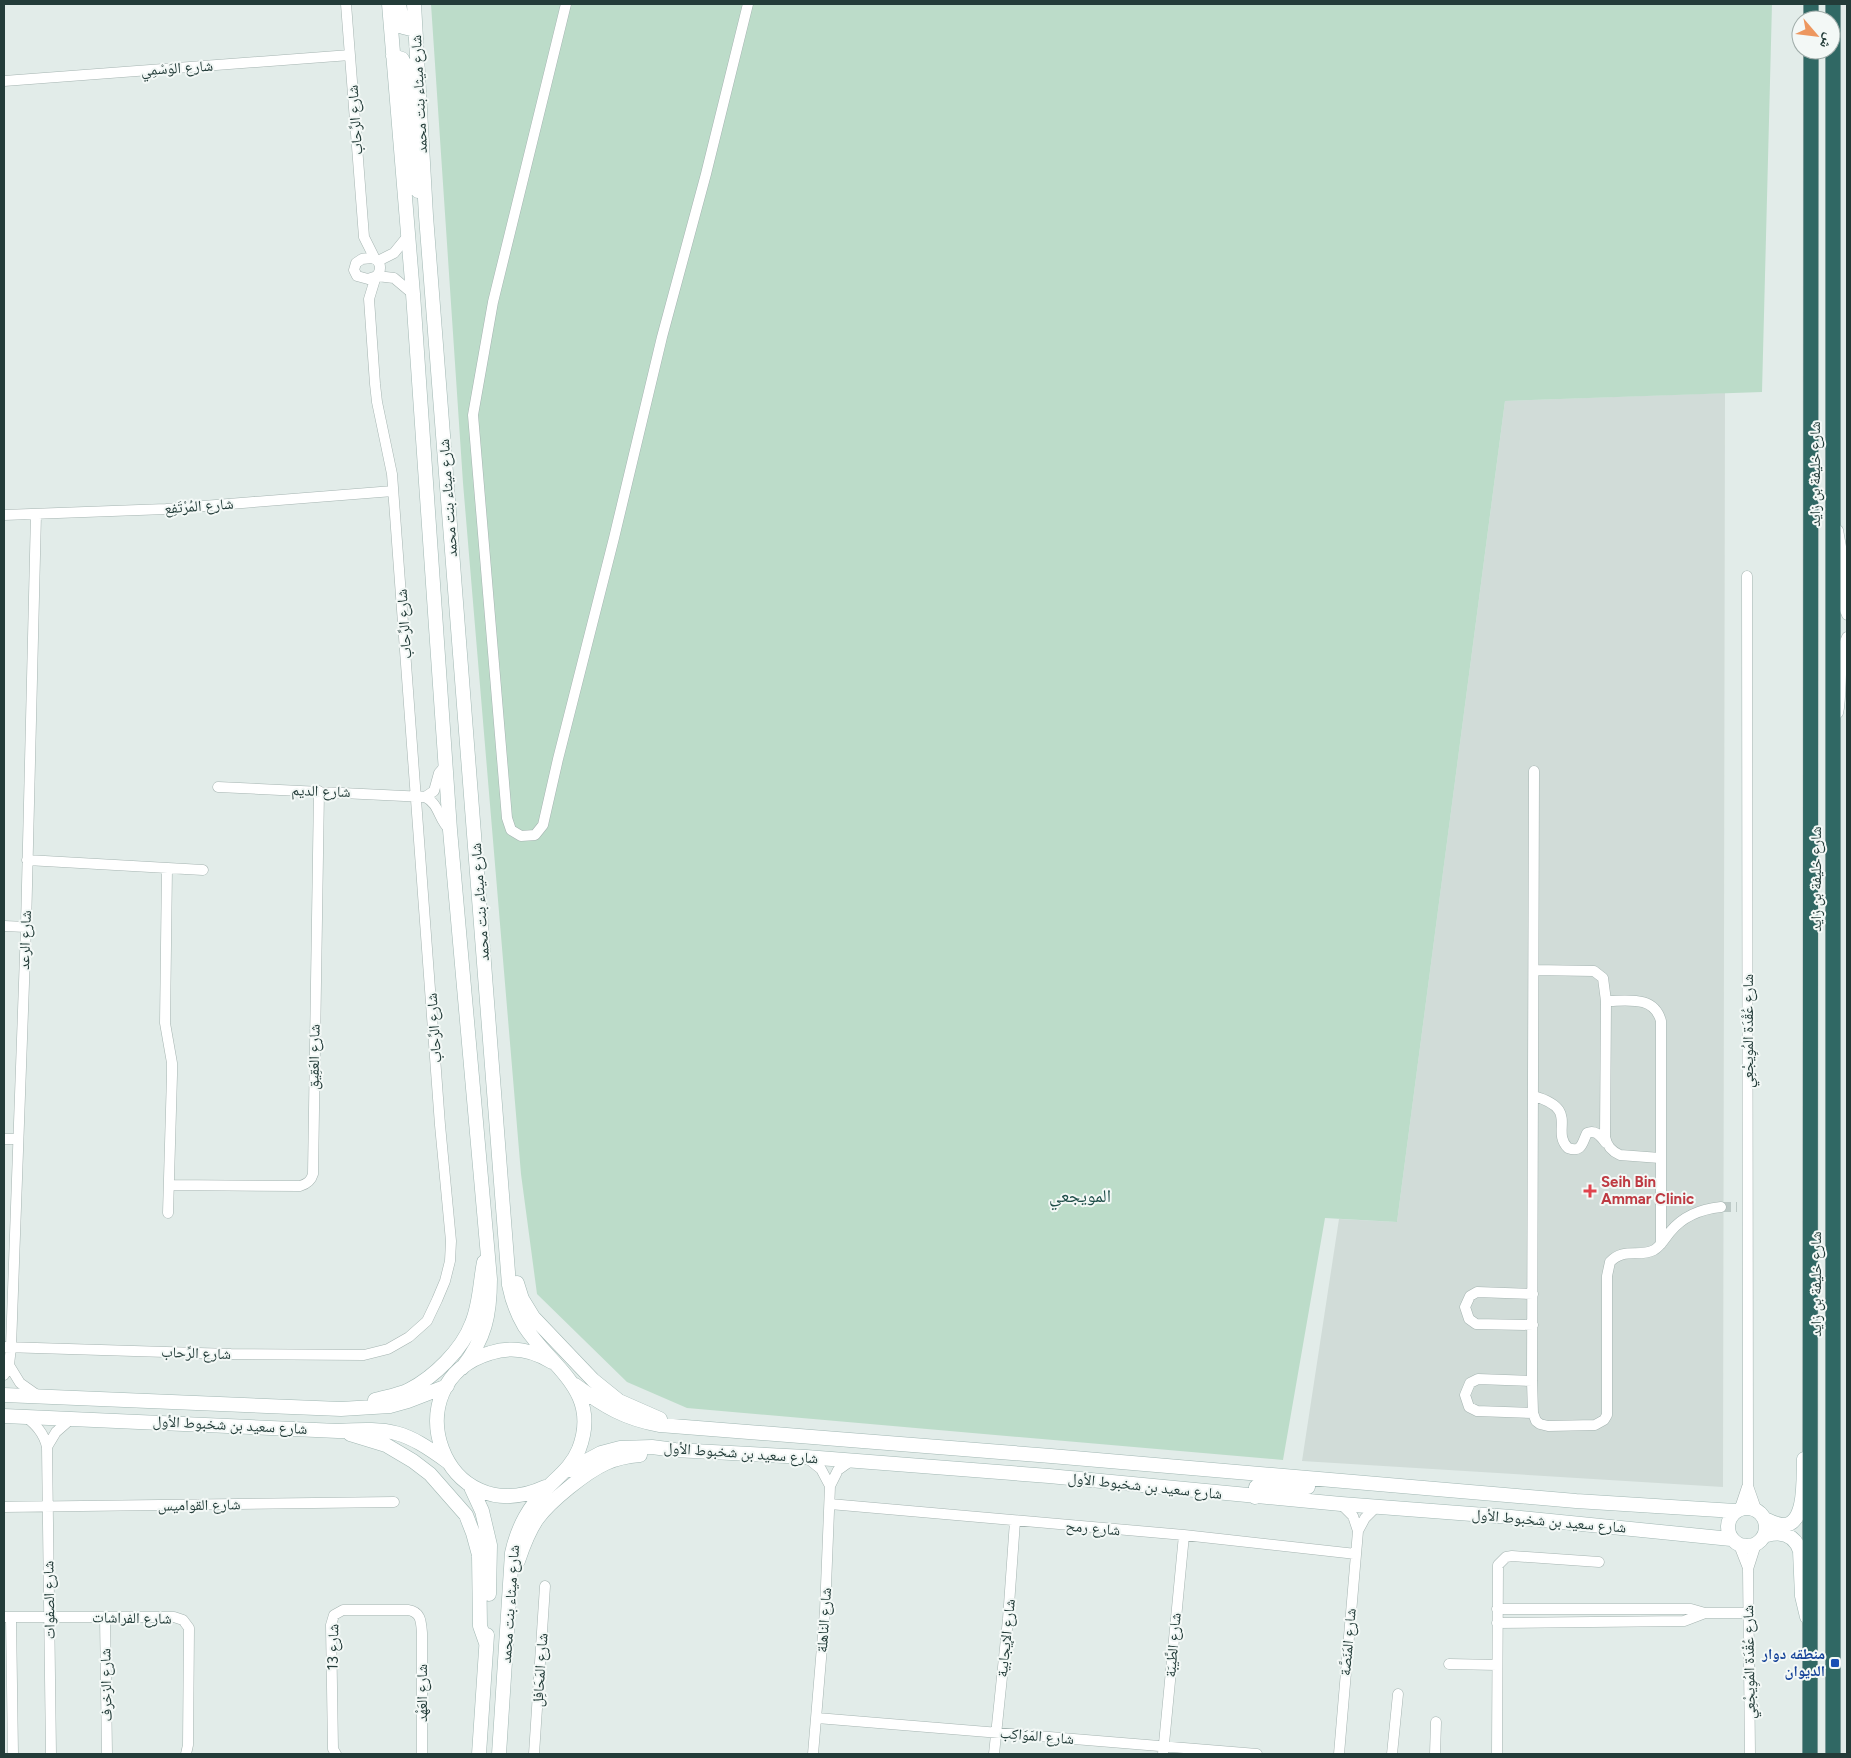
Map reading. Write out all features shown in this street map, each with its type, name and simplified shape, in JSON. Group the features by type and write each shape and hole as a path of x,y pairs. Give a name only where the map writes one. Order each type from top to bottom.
{"highway":[{"name":"شارع خليفة بن زايد","path":"1833,1754 1834,4"},
{"name":"شارع خليفة بن زايد","path":"1810,1754 1811,60"}],"main road":[{"name":"شارع ميثاء بنت محمد","path":"389,4 412,294 450,830 490,1279 487,1320 479,1344 462,1368"},
{"path":"399,4 402,27 416,30"},
{"name":"شارع ميثاء بنت محمد","path":"414,4 426,216 509,1285 515,1307 526,1328 574,1385 581,1402 584,1431 579,1450 564,1473 550,1485 529,1509 515,1538 512,1553 500,1754"},
{"path":"393,56 402,59 404,63 416,186 426,216"},
{"path":"341,1409 406,1391 427,1378 449,1357 466,1335 472,1323 478,1300 487,1242"},
{"path":"506,1244 522,1299 540,1325 606,1391 634,1408 677,1426"},
{"path":"550,1485 531,1494 510,1497 489,1494 470,1485 461,1478 448,1462 438,1439 437,1425 439,1405 447,1386 462,1368 480,1356 500,1350 521,1350 541,1356 558,1367"},
{"name":"شارع سعيد بن شخبوط الأول","path":"574,1385 596,1401 621,1415 647,1423 1576,1501 1738,1510"},
{"name":"شارع سعيد بن شخبوط الأول","path":"4,1395 341,1409 390,1406 447,1386"},
{"path":"1810,1411 1805,1433 1799,1514 1789,1524 1784,1525 1760,1514 1751,1507 1738,1510 1730,1517 1727,1524 1728,1532 1735,1542 1744,1546 1778,1533 1794,1540 1800,1550 1802,1596 1811,1625"},
{"name":"شارع سعيد بن شخبوط الأول","path":"4,1416 338,1431 374,1429 401,1434 426,1446 448,1462"},
{"path":"338,1431 386,1445 409,1458 430,1474 466,1515 479,1555 480,1626 486,1643"},
{"name":"شارع سعيد بن شخبوط الأول","path":"564,1473 601,1453 620,1448 652,1447 675,1450 852,1460 1059,1477 1342,1504 1511,1517 1735,1542"},
{"path":"507,1630 514,1609 518,1563 522,1547 529,1532 549,1505 596,1468 607,1462 630,1456 675,1450"},
{"path":"1254,1496 1256,1487 1261,1484 1320,1488 1339,1480"},
{"name":"شارع ميثاء بنت محمد","path":"470,1485 482,1511 490,1546 479,1754"},
{"path":"1511,1517 1519,1512 1529,1510 1571,1513 1576,1510 1576,1501"},
{"path":"1760,1514 1766,1525 1760,1540"}],"street":[{"name":"شارع الرِّحاب","path":"346,4 364,237 356,263"},
{"path":"566,4 493,302 472,415 507,818 509,826 514,833 526,837 535,835 543,825 662,337 706,174 748,4"},
{"name":"شارع الوَسْمِي","path":"4,81 350,55"},
{"name":"شارع الرِّحاب","path":"364,237 377,260"},
{"path":"407,237 394,253 377,260 365,258 356,263 354,270 357,276 364,279 377,276 394,278 412,294"},
{"path":"377,260 380,270 377,276"},
{"name":"شارع الرِّحاب","path":"8,1347 241,1354 364,1355 388,1349 409,1338 427,1321 445,1281 450,1261 451,1241 440,1125 421,796 390,458 377,402 369,299 357,276"},
{"name":"شارع الرِّحاب","path":"369,299 377,276"},
{"name":"شارع المُرْتَفِع","path":"4,515 166,509 394,492"},
{"path":"1833,512 1841,547 1843,605 1847,615"},
{"name":"شارع الرعد","path":"4,1375 9,1365 8,1347 26,927 36,514"},
{"name":"شارع عُقْدَة المُوِيجْعِي","path":"1747,576 1742,1207 1748,1486 1760,1514"},
{"path":"1833,734 1841,700 1843,648 1847,637"},
{"path":"421,796 434,791 439,773 446,765"},
{"path":"1534,771 1532,1382 1533,1412 1536,1421 1544,1426 1595,1425 1604,1420 1608,1410 1608,1269 1615,1257 1621,1254 1649,1252 1661,1244 1672,1229 1690,1215 1721,1207"},
{"name":"شارع الديم","path":"218,787 421,796"},
{"name":"شارع العَقِيق","path":"170,1185 300,1186 309,1182 312,1178 319,791"},
{"path":"421,796 436,805 443,822 450,830"},
{"path":"27,860 204,870"},
{"path":"168,868 165,1023 172,1062 168,1213"},
{"path":"4,926 26,927"},
{"path":"1534,970 1594,971 1600,973 1603,978 1606,1001 1606,1143"},
{"path":"1606,1001 1644,1002 1655,1009 1661,1021 1661,1244"},
{"path":"1534,1096 1552,1103 1558,1108 1563,1123 1563,1140 1568,1148 1574,1150 1580,1148 1584,1143 1587,1133 1591,1131 1597,1134 1614,1153 1620,1156 1660,1158"},
{"path":"4,1139 18,1139"},
{"path":"1532,1325 1476,1324 1469,1319 1465,1303 1470,1296 1478,1292 1533,1294"},
{"path":"9,1365 20,1383 37,1395"},
{"path":"1532,1382 1478,1379 1470,1383 1465,1394 1469,1406 1477,1411 1533,1412"},
{"path":"25,1416 41,1431 48,1446"},
{"path":"48,1446 60,1426 72,1418"},
{"name":"شارع الصفوات","path":"48,1446 51,1754"},
{"path":"806,1457 821,1469 830,1486"},
{"path":"830,1486 838,1470 852,1460"},
{"name":"شارع الناهلة","path":"813,1754 825,1611 830,1486"},
{"name":"شارع عُقْدَة المُوِيجْعِي","path":"1738,1510 1748,1486"},
{"name":"شارع القواميس","path":"4,1507 394,1502"},
{"name":"شارع رمح","path":"830,1504 1015,1522 1184,1535 1356,1554"},
{"path":"1342,1504 1353,1516 1358,1531"},
{"path":"1358,1531 1376,1507"},
{"name":"شارع الإيجابية","path":"994,1754 1008,1619 1015,1522"},
{"name":"شارع المَنَصَّة","path":"1339,1754 1358,1531"},
{"name":"شارع الطِّيبَة","path":"1164,1750 1184,1535"},
{"name":"شارع عُقْدَة المُوِيجْعِي","path":"1750,1754 1748,1569 1760,1540"},
{"name":"شارع عُقْدَة المُوِيجْعِي","path":"1735,1542 1748,1569"},
{"path":"1497,1754 1498,1565 1506,1557 1512,1556 1599,1562"},
{"name":"شارع المَحَافِل","path":"534,1754 546,1586"},
{"path":"1497,1609 1691,1609 1705,1613 1749,1613"},
{"name":"شارع 13","path":"336,1754 333,1749 331,1625 334,1615 343,1610 412,1611 420,1616 422,1632"},
{"path":"1497,1623 1684,1621 1705,1613"},
{"path":"7,1617 13,1754"},
{"name":"شارع الفراشات","path":"7,1617 174,1617 186,1624 189,1628 188,1745 186,1754"},
{"name":"شارع الزخرف","path":"105,1617 107,1754"},
{"name":"شارع العَهْد","path":"422,1632 422,1754"},
{"path":"1448,1664 1497,1665"},
{"path":"1392,1754 1398,1694"},
{"name":"شارع المَوَاكِب","path":"817,1718 996,1732 1164,1750 1257,1754"},
{"path":"1435,1754 1436,1722"}],"shaded area":[{"path":"1725,393 1723,1487 1302,1461 1339,1219 1397,1222 1505,401"}],"green space":[{"path":"431,4 1772,4 1762,392 1505,401 1397,1222 1325,1218 1283,1460 687,1408 627,1382 537,1294 521,1174 463,483"}],"tunnel":[{"path":"1721,1207 1737,1207"}],"place":[{"name":"Seih Bin Ammar Clinic","path":"1590,1191"},
{"name":"منطقه دوار الديوان","path":"1835,1663"}],"district":[{"name":"المويجعي","path":"1080,1196"}]}
